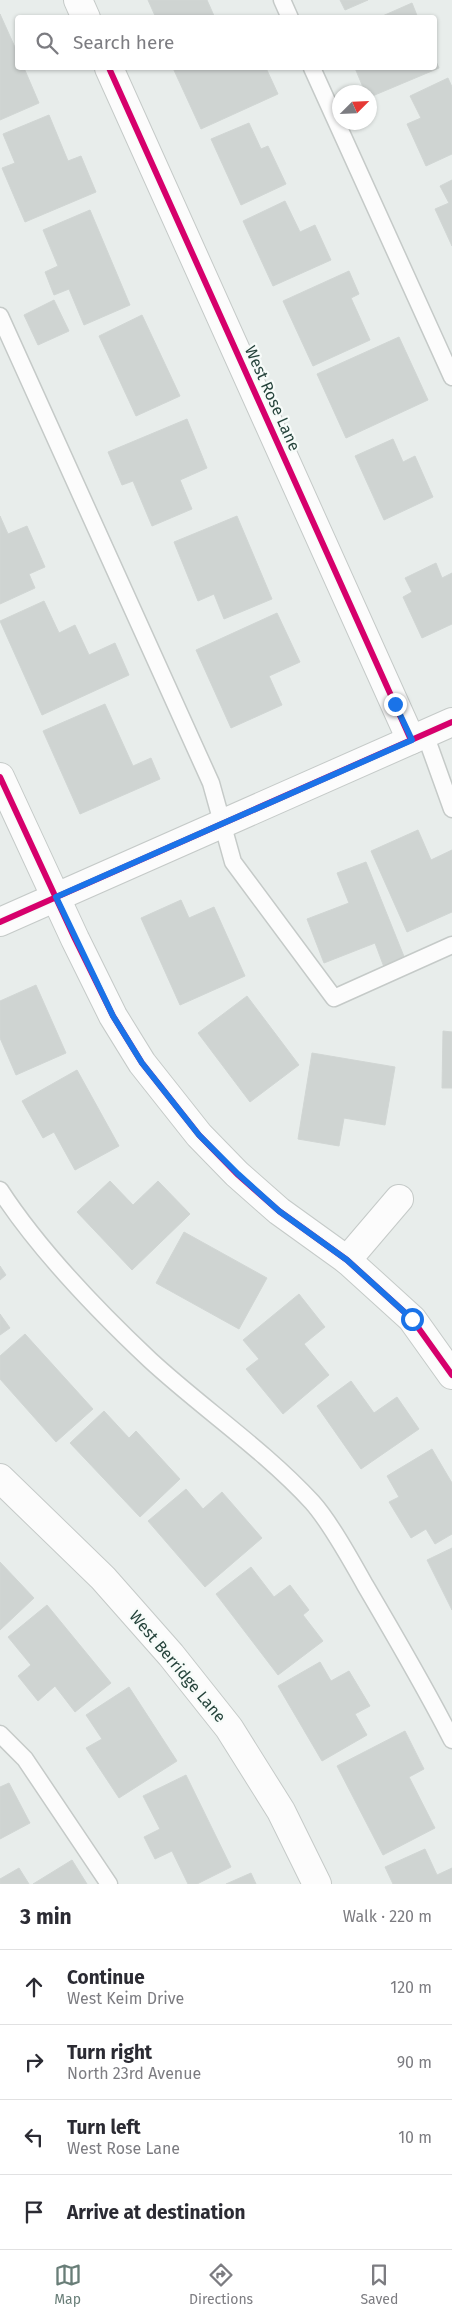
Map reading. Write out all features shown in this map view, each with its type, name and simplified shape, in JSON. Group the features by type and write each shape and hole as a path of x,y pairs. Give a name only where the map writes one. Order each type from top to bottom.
{"street":[{"path":"78,0 85,15"},
{"name":"West Rose Lane","path":"110,70 418,737"},
{"path":"0,922 452,722"},
{"path":"0,777 113,1016 142,1063 193,1128 238,1174 279,1211 347,1260 412,1319 452,1375"},
{"path":"347,1260 399,1199"},
{"name":"West Berridge Lane","path":"0,1478 103,1578 171,1654 229,1728 281,1811 317,1884"}],"lane":[{"path":"282,0 289,15"},
{"path":"313,70 452,377"},
{"path":"0,316 211,783 233,862 334,998 452,945"},
{"path":"418,737 452,809"},
{"path":"0,1190 76,1285 144,1353 287,1477 313,1503 348,1556 403,1649 452,1740"},
{"path":"0,1734 25,1759 109,1884"}],"building":[{"path":"148,0 207,0 214,15 155,15"},
{"path":"340,0 368,0 345,10"},
{"path":"412,3 417,15 385,15"},
{"path":"0,14 15,47 15,70 25,70 39,103 0,120"},
{"path":"174,70 267,70 278,94 201,129"},
{"path":"356,70 434,70 377,94 377,85 362,85"},
{"path":"448,78 452,87 452,154 426,166 407,124 421,118 410,96"},
{"path":"49,115 68,161 81,156 96,192 25,222 2,168 15,163 3,134"},
{"path":"249,123 261,149 268,146 286,184 241,205 211,139"},
{"path":"452,180 452,246 435,209 449,203 440,186"},
{"path":"285,201 300,232 315,225 331,260 273,286 243,221"},
{"path":"90,210 130,305 84,325 69,289 54,295 45,272 58,266 43,230"},
{"path":"349,271 359,294 351,298 370,340 313,366 283,301"},
{"path":"54,300 69,331 38,345 24,315"},
{"path":"142,315 180,396 136,416 99,336"},
{"path":"399,337 428,400 346,438 317,374"},
{"path":"187,419 207,468 180,480 192,509 152,526 133,481 122,485 108,452"},
{"path":"393,439 403,462 415,456 433,497 384,520 355,456"},
{"path":"0,516 8,534 27,526 45,567 29,574 35,588 0,604"},
{"path":"237,516 272,599 224,619 214,594 198,601 174,542"},
{"path":"436,563 442,578 452,573 452,624 422,638 403,597 412,592 405,578"},
{"path":"44,601 59,633 75,625 89,655 115,643 129,675 42,715 0,621"},
{"path":"277,613 300,662 269,676 282,705 231,728 196,650"},
{"path":"105,704 133,766 151,758 160,779 80,814 43,731"},
{"path":"418,830 431,860 452,850 452,912 407,932 371,851"},
{"path":"366,862 405,959 384,967 375,943 324,963 307,919 349,903 337,873"},
{"path":"181,900 189,918 214,907 245,976 180,1005 141,918"},
{"path":"36,985 66,1053 16,1075 0,1038 0,1001"},
{"path":"247,996 299,1065 250,1102 198,1033"},
{"path":"443,1031 452,1032 452,1088 442,1088"},
{"path":"312,1053 395,1067 385,1125 344,1118 339,1146 298,1139"},
{"path":"77,1070 119,1146 75,1170 54,1132 43,1138 22,1101"},
{"path":"110,1181 133,1205 158,1181 190,1214 132,1270 77,1212"},
{"path":"184,1232 267,1278 239,1329 156,1283"},
{"path":"0,1266 6,1275 0,1280"},
{"path":"299,1294 325,1327 304,1344 329,1375 283,1414 246,1369 259,1359 243,1340"},
{"path":"0,1314 10,1328 0,1335"},
{"path":"25,1334 93,1409 56,1442 0,1379 0,1356"},
{"path":"351,1381 374,1413 397,1397 419,1429 361,1469 317,1406"},
{"path":"104,1411 129,1438 136,1431 180,1479 140,1517 70,1443"},
{"path":"432,1449 452,1483 452,1534 435,1544 426,1529 411,1538 389,1502 399,1497 387,1476"},
{"path":"186,1489 203,1509 222,1492 262,1538 205,1587 148,1521"},
{"path":"452,1548 452,1610 427,1560"},
{"path":"0,1562 34,1598 0,1630"},
{"path":"251,1567 274,1597 290,1585 309,1610 303,1615 323,1641 278,1675 216,1594"},
{"path":"47,1605 111,1683 75,1712 55,1686 38,1701 18,1676 31,1665 8,1637"},
{"path":"320,1662 331,1681 349,1671 370,1706 355,1714 367,1735 322,1761 278,1686"},
{"path":"129,1687 177,1761 119,1798 86,1748 102,1739 86,1715"},
{"path":"405,1731 424,1769 409,1777 435,1828 383,1855 337,1766"},
{"path":"186,1775 231,1867 197,1884 188,1884 172,1851 155,1859 144,1837 160,1829 143,1796"},
{"path":"9,1783 30,1823 0,1839 0,1787"},
{"path":"425,1849 437,1875 452,1868 452,1884 393,1884 385,1867"},
{"path":"72,1860 87,1884 33,1884"},
{"path":"19,1868 29,1884 0,1884 0,1879"},
{"path":"251,1873 256,1884 226,1884"}],"cycle path":[{"path":"110,70 411,740"},
{"path":"0,922 452,722"},
{"path":"0,777 113,1016 142,1063 199,1135 237,1174 279,1211 347,1260 412,1319 452,1375"}],"route":[{"path":"395,704 412,740 56,897 113,1016 142,1063 199,1135 279,1211 347,1260 412,1319"}]}
